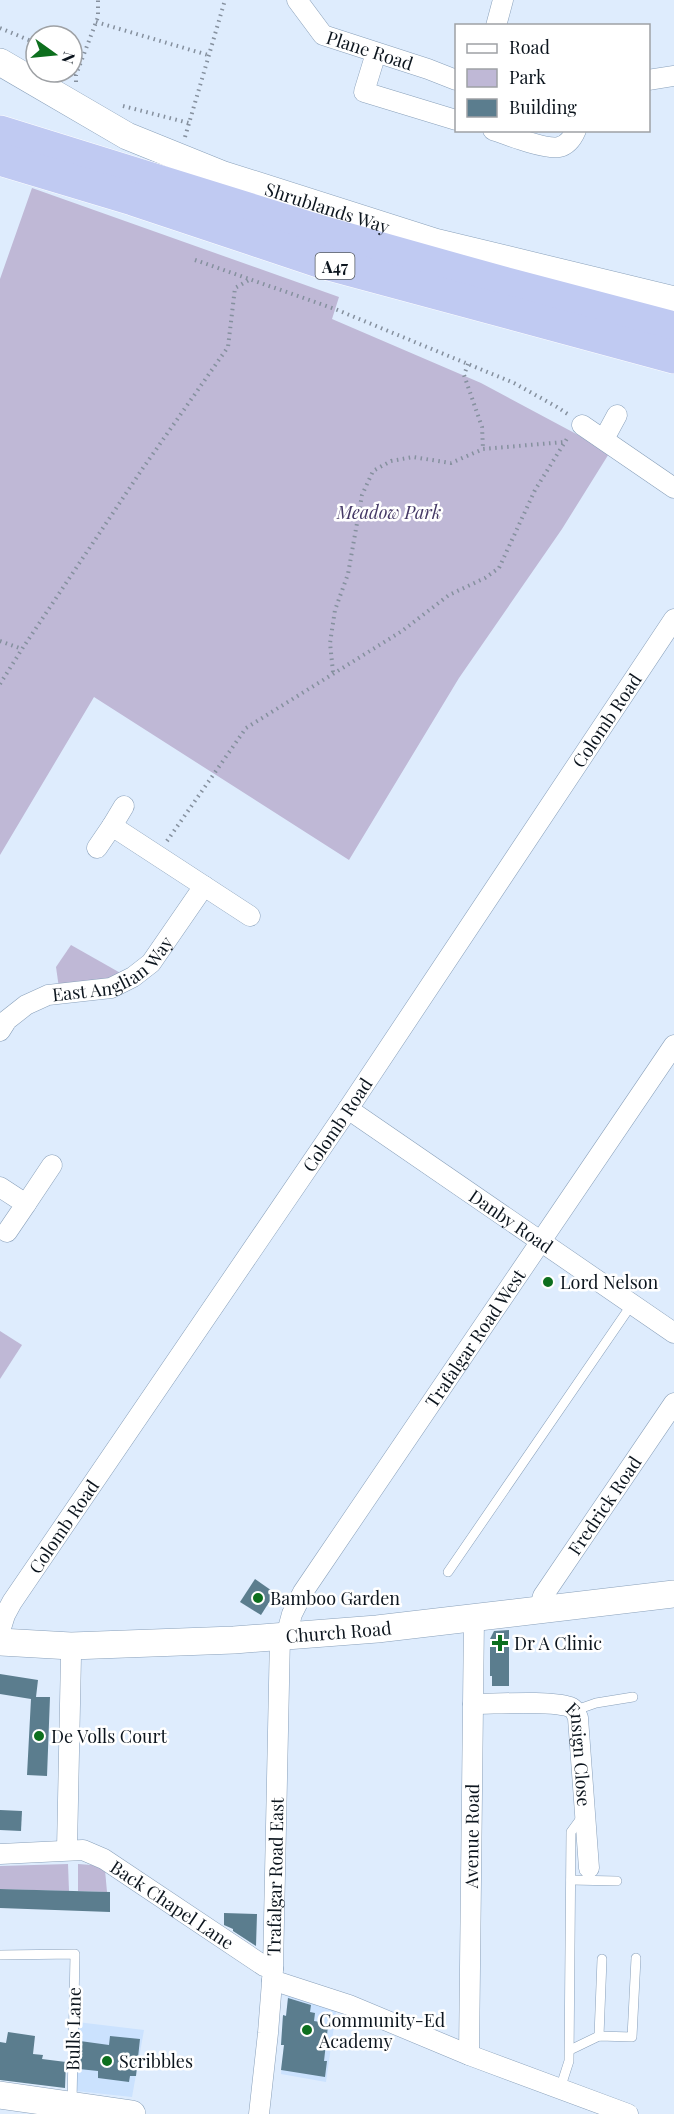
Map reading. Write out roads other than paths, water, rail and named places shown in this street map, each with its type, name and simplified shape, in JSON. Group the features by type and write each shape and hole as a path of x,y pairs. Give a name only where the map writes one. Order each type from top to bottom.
{"highway":[{"name":"A47","path":"0,132 328,234 674,328"},
{"name":"A47","path":"0,159 133,199 322,262 674,357"}],"street":[{"name":"Plane Road","path":"297,0 323,35 455,80"},
{"path":"497,24 503,0"},
{"path":"376,53 364,92 455,120"},
{"name":"Shrublands Way","path":"0,62 127,136 221,174 435,242 674,300"},
{"path":"650,80 674,76"},
{"path":"500,132 549,147 561,147 571,140 575,132"},
{"path":"604,439 618,416"},
{"path":"582,425 674,488"},
{"name":"Colomb Road","path":"0,1631 12,1602 348,1108 674,619"},
{"path":"97,848 124,806"},
{"path":"112,826 250,916"},
{"name":"East Anglian Way","path":"0,1031 7,1020 26,1005 48,995 111,988 134,977 151,963 204,886"},
{"name":"Trafalgar Road West","path":"283,1636 303,1592 674,1045"},
{"name":"Danby Road","path":"348,1108 674,1333"},
{"path":"7,1232 52,1166"},
{"path":"0,1186 26,1204"},
{"name":"Fredrick Road","path":"540,1610 543,1596 674,1403"},
{"name":"Church Road","path":"0,1642 71,1646 223,1641 474,1618 674,1594"},
{"name":"Avenue Road","path":"469,2055 474,1618"},
{"name":"Trafalgar Road East","path":"258,2114 273,1974 283,1636"},
{"path":"67,1849 71,1656"},
{"name":"Ensign Close","path":"473,1704 554,1705 576,1710 589,1868"},
{"name":"Back Chapel Lane","path":"0,1854 83,1850 104,1859 273,1974 469,2055 628,2114"},
{"path":"0,2095 42,2108 72,2104 132,2114"}],"lane":[{"path":"448,1572 632,1303"},
{"path":"576,1710 596,1703 633,1697"},
{"path":"560,2089 569,2061 570,2049 571,1832 584,1815"},
{"path":"571,1880 617,1881"},
{"name":"Bulls Lane","path":"0,1955 75,1954 72,2104"},
{"path":"570,2049 599,2036 632,2037 636,1958"},
{"path":"599,2036 602,1959"}],"place":[{"name":"Lord Nelson","path":"548,1282"},
{"name":"Bamboo Garden","path":"258,1598"},
{"name":"Dr A Clinic","path":"500,1643"},
{"name":"De Volls Court","path":"39,1736"},
{"name":"Community-Ed Academy","path":"307,2030"},
{"name":"Scribbles","path":"107,2061"}],"park label":[{"name":"Meadow Park","path":"389,512"}]}
